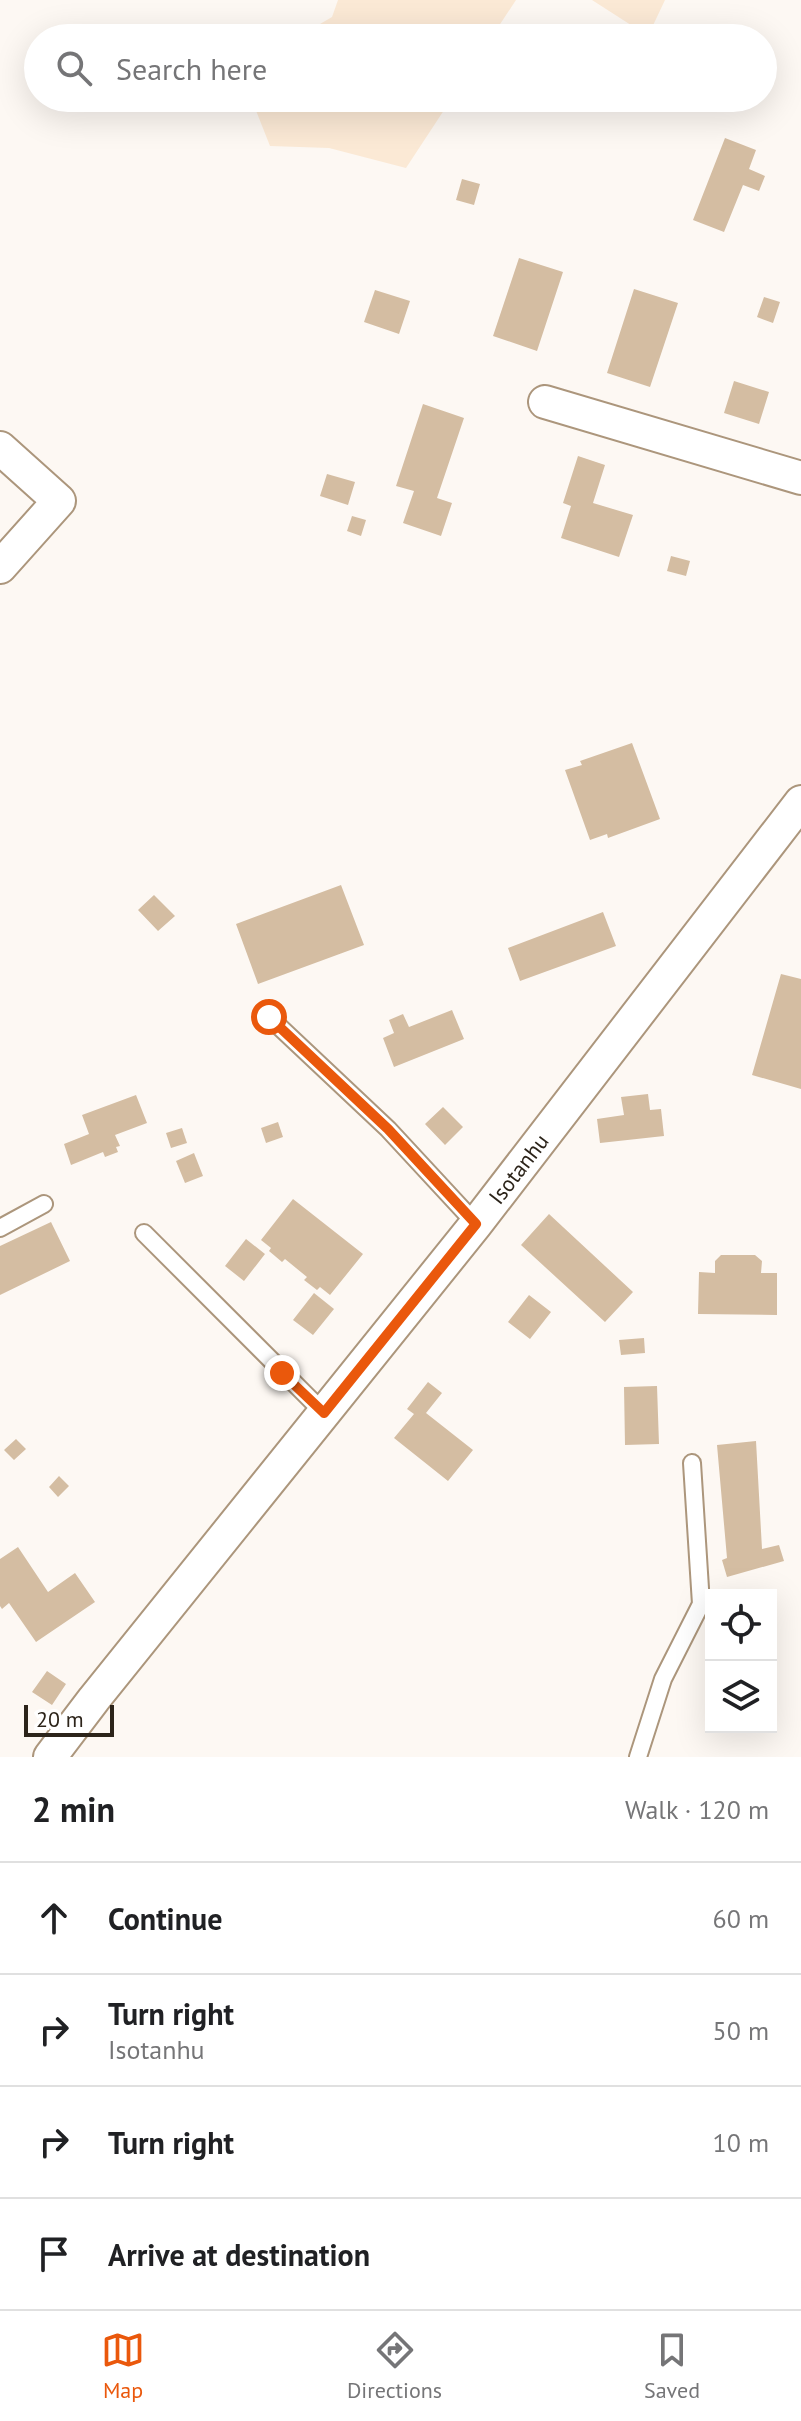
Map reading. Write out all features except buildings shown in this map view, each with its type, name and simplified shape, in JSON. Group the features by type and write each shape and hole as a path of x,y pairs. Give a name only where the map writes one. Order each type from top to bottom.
{"street":[{"path":"545,402 801,478"},
{"path":"0,448 59,501 0,567"},
{"name":"Isotanhu","path":"50,1757 476,1224 801,802"}],"lane":[{"path":"269,1017 388,1129 476,1224"},
{"path":"0,1228 44,1204"},
{"path":"144,1233 324,1413"},
{"path":"638,1757 663,1679 701,1604 692,1463"}],"shaded area":[{"path":"338,0 516,0 500,24 320,24 332,17"},
{"path":"592,0 665,0 654,24 629,24"},
{"path":"257,112 443,112 406,168 329,148 270,146"}],"route":[{"path":"269,1017 388,1129 476,1224 324,1413 282,1373"}]}
